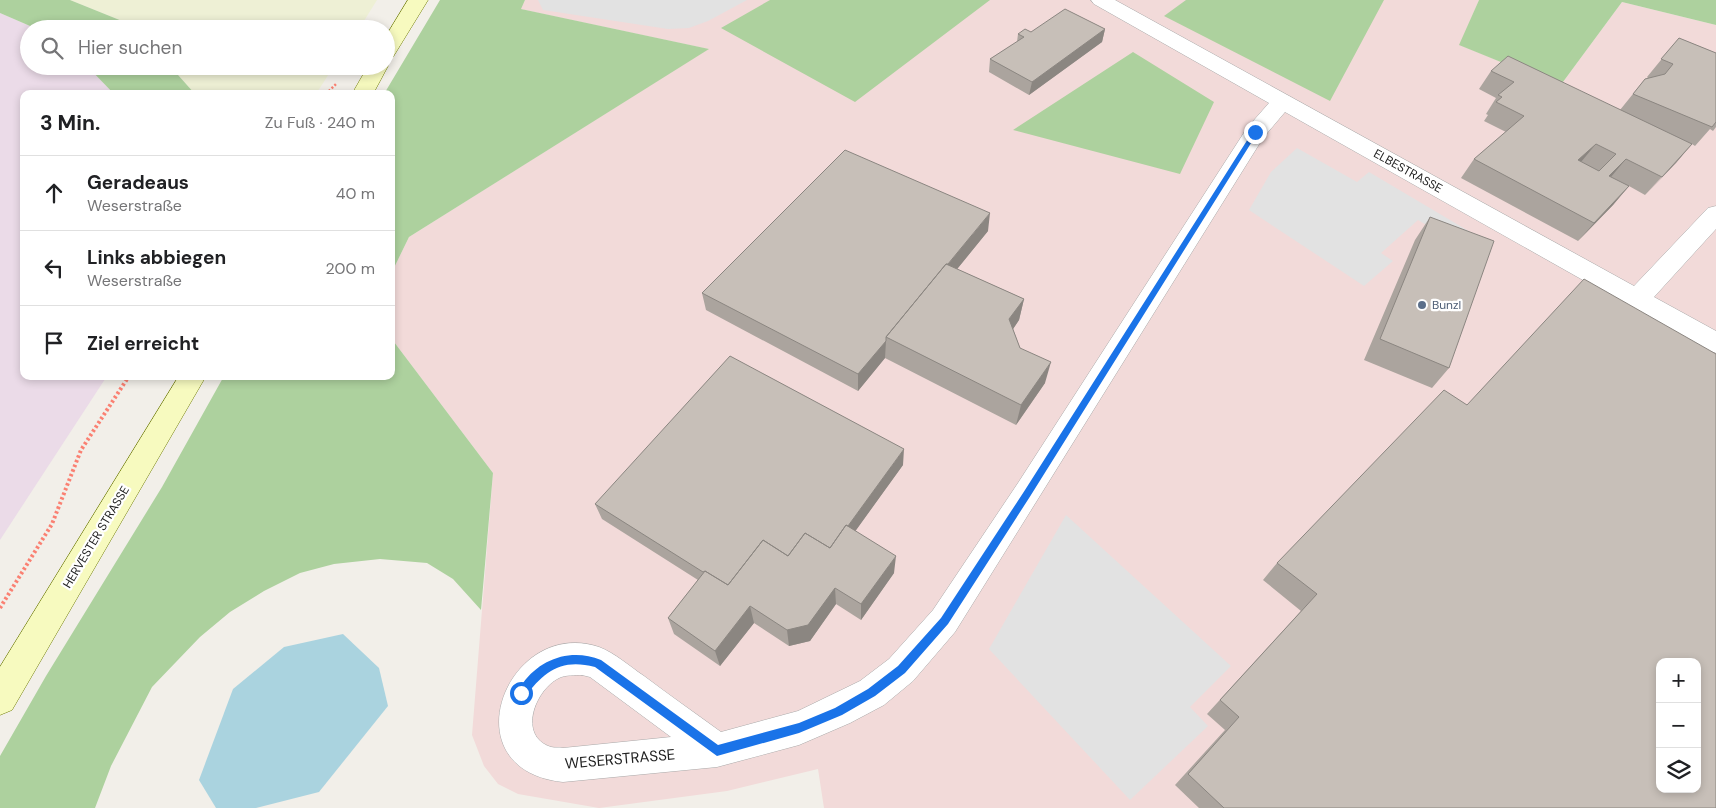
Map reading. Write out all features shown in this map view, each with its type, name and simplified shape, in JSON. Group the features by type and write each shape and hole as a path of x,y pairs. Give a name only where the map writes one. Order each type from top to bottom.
{"main road":[{"path":"395,38 418,0"},
{"path":"364,90 373,75"},
{"name":"HERVESTER STRASSE","path":"0,698 190,380"}],"street":[{"name":"ELBESTRASSE","path":"1101,0 1716,343"},
{"name":"WESERSTRASSE","path":"717,750 598,663 582,659 565,660 547,667 532,678 521,693 515,711 515,727 520,744 531,755 545,763 563,765 717,750 799,728 838,712 872,693 902,670 944,621 1033,484 1255,132 1282,101"},
{"path":"1637,299 1716,214"}],"path":[{"path":"0,608 52,524 81,450 126,380"}],"shaded area":[{"path":"525,0 1479,0 1460,45 1560,86 1622,2 1716,25 1716,808 824,808 818,769 727,791 599,808 518,794 498,784 484,766 472,735 493,473 395,343 395,266 409,237 708,49 520,9"},
{"path":"538,0 747,0 708,21 689,28 668,29 543,10"},
{"path":"0,13 20,22 20,75 96,75 110,90 20,90 20,380 104,380 0,540"},
{"path":"1297,148 1357,182 1369,172 1472,233 1458,244 1418,220 1381,253 1393,261 1364,286 1249,210 1271,172"},
{"path":"1066,515 1231,666 1190,707 1208,726 1130,800 989,649"}],"green space":[{"path":"0,0 70,0 120,20 20,20 20,22 0,13"},
{"path":"70,0 377,0 365,20 120,20"},
{"path":"440,0 525,0 521,9 709,49 409,237 395,266 395,90 386,90"},
{"path":"770,0 990,0 855,102 721,28"},
{"path":"1186,0 1384,0 1330,101 1164,16"},
{"path":"1479,0 1716,0 1716,25 1622,2 1560,86 1459,45"},
{"path":"1133,52 1214,102 1180,174 1013,130"},
{"path":"96,75 178,75 191,90 110,90"},
{"path":"178,75 328,75 319,90 191,90"},
{"path":"395,343 493,473 481,610 453,579 427,563 380,559 334,564 300,573 264,591 230,612 200,637 152,687 111,766 95,808 0,808 0,756 46,676 162,487 222,380 395,380"}],"water":[{"path":"343,634 379,668 388,706 319,792 256,808 216,808 199,780 233,689 284,647"}],"building":[{"path":"1065,9 1105,29 1032,82 990,59 1024,37 1018,34 1025,29 1031,32"},
{"path":"1679,38 1716,53 1716,122 1712,127 1633,94 1645,79 1665,74 1673,64 1661,59"},
{"path":"1508,56 1692,144 1662,177 1626,159 1609,176 1629,186 1594,223 1474,159 1524,116 1496,102 1502,97 1498,95 1514,82 1491,71","holes":["1596,144 1616,154 1599,171 1578,160"]},
{"path":"845,150 990,213 886,337 886,341 858,374 702,293"},
{"path":"1430,217 1494,241 1449,368 1380,339"},
{"path":"946,264 1024,299 1009,319 1020,348 1051,362 1021,405 886,337"},
{"path":"1584,279 1716,354 1716,808 1224,808 1188,774 1239,717 1220,700 1317,594 1277,563 1444,390 1467,405"},
{"path":"730,356 904,449 830,548 805,533 788,556 763,540 728,585 705,571 703,572 595,504"},
{"path":"846,525 896,556 861,604 835,588 808,625 787,630 750,606 715,651 668,618 705,571 728,585 763,540 788,556 805,533 830,548"}],"place":[{"name":"Bunzl","path":"1422,305"}],"route":[{"path":"521,693 532,678 547,667 565,660 582,659 598,663 717,750 799,728 838,712 872,693 902,670 944,621 1028,492 1255,132"}]}
